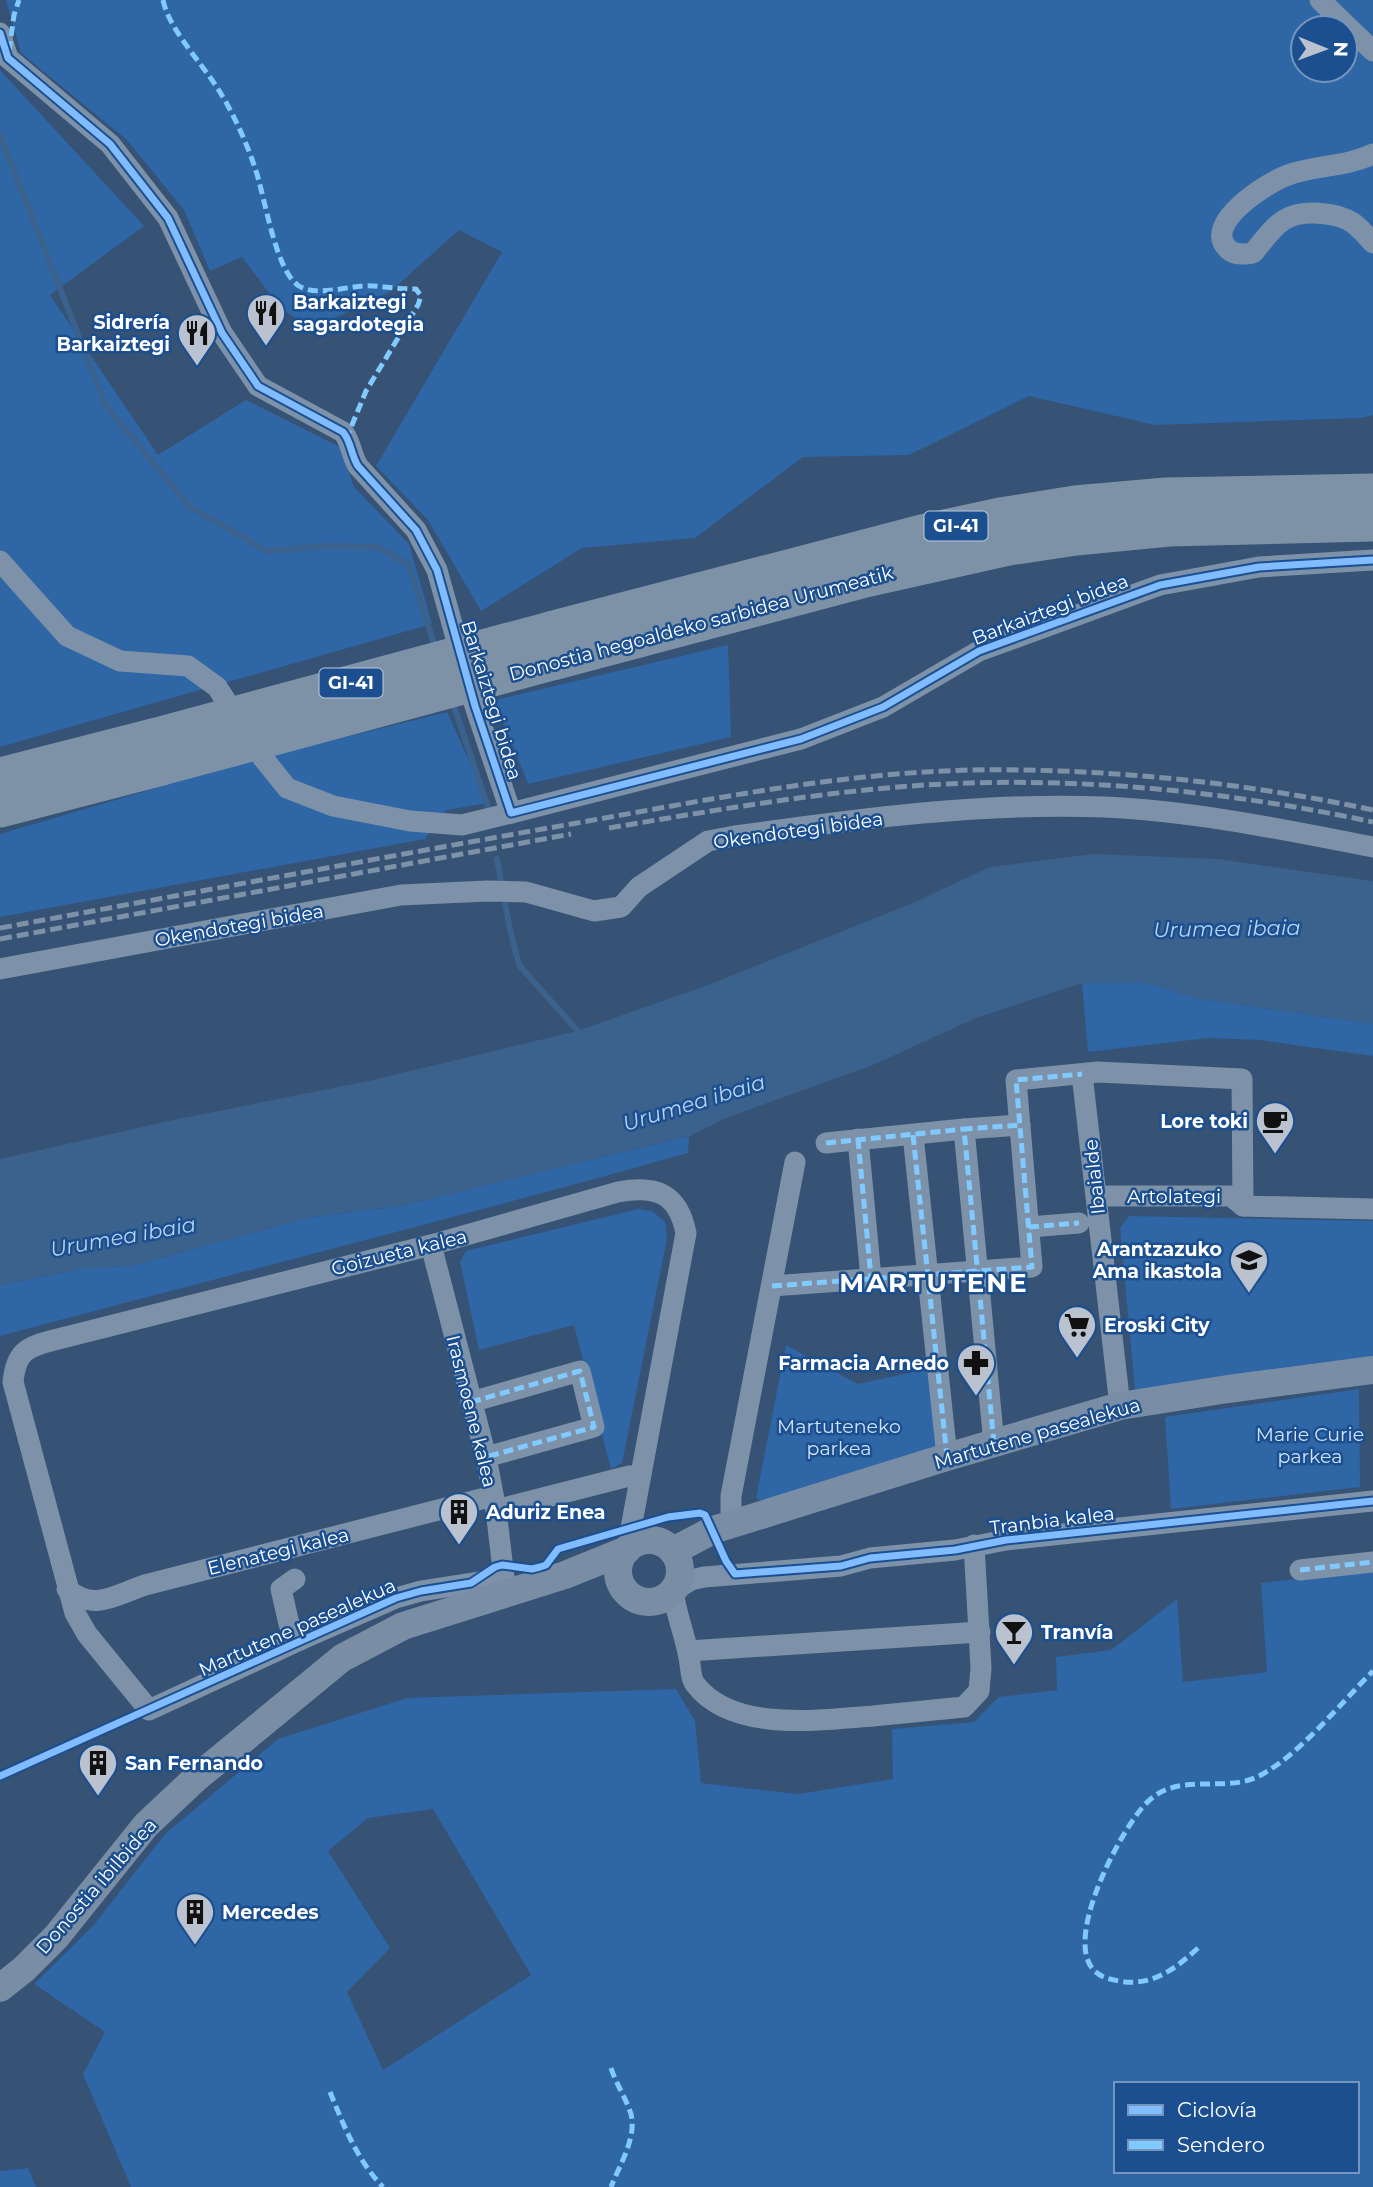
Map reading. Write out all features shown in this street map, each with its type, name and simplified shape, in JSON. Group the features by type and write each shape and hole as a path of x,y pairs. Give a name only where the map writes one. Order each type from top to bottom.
{"highway":[{"name":"Donostia hegoaldeko sarbidea Urumeatik","path":"0,809 157,752 553,645 926,532 1000,516 1166,496 1373,492"},
{"name":"Donostia hegoaldeko sarbidea Urumeatik","path":"553,645 1009,547 1076,537 1169,528 1373,523"},
{"name":"Donostia hegoaldeko sarbidea Urumeatik","path":"0,776 157,752"}],"main road":[{"name":"Martutene pasealekua","path":"673,1551 697,1537 735,1524 1120,1406 1373,1370"},
{"path":"621,1584 619,1566 632,1546 650,1540 663,1543 673,1551 680,1567 680,1575 673,1591"},
{"name":"Martutene pasealekua","path":"565,1575 632,1546"},
{"name":"Martutene pasealekua","path":"508,1585 565,1575 595,1574 621,1584 635,1599 645,1602 655,1602 673,1591"},
{"name":"Donostia ibilbidea","path":"0,1989 56,1937 146,1825 195,1779 342,1658 403,1626 508,1585"}],"street":[{"path":"1320,0 1373,51"},
{"name":"Barkaiztegi bidea","path":"0,33 8,58 110,144 168,218 222,333 258,386 343,432 348,437 352,456 358,466 416,530 428,549 441,580 475,706 511,813 802,739 883,707 979,651 1160,585 1259,567 1373,560"},
{"path":"1373,154 1343,165 1289,175 1276,181 1229,216 1222,226 1222,241 1228,250 1239,254 1254,253 1283,220 1300,214 1335,216 1351,222 1373,243"},
{"path":"0,561 67,636 120,661 188,666 217,687 263,758 287,788 332,806 410,821 461,825 511,813"},
{"name":"Okendotegi bidea","path":"0,969 401,895 526,892 594,911 621,907 639,887 708,841 803,827 987,807 1104,807 1157,811 1258,825 1373,847"},
{"path":"772,1286 1032,1267 1016,1080 1098,1072 1242,1079 1243,1206"},
{"name":"Ibaialde","path":"1082,1074 1120,1406"},
{"path":"826,1143 1020,1125"},
{"path":"964,1129 994,1444"},
{"path":"913,1135 947,1457"},
{"path":"858,1139 871,1278"},
{"path":"735,1524 731,1511 731,1496 795,1162"},
{"name":"Goizueta kalea","path":"149,1710 87,1634 75,1614 13,1382 15,1366 21,1354 33,1346 431,1245 638,1188 658,1191 682,1212 686,1233 639,1476 631,1528 632,1546"},
{"name":"Artolategi","path":"1097,1196 1231,1196 1243,1206 1373,1209"},
{"path":"1029,1227 1079,1223"},
{"name":"Irasmoene kalea","path":"431,1245 486,1457 508,1585"},
{"path":"471,1402 580,1371 594,1427 486,1457"},
{"path":"494,1503 639,1476"},
{"name":"Tranbia kalea","path":"974,1545 981,1668 979,1691 964,1707 797,1722 736,1712 706,1698 692,1681 688,1651 673,1591 691,1580 841,1566 870,1558 955,1550 974,1545 1006,1539 1373,1501"},
{"name":"Elenategi kalea","path":"68,1589 79,1599 90,1602 100,1600 145,1585 494,1503"},
{"path":"1300,1570 1373,1562"},
{"path":"295,1579 281,1588 289,1624 300,1640"},
{"name":"Martutene pasealekua","path":"149,1710 396,1598 421,1591 508,1585"},
{"path":"688,1651 980,1632"}],"green space":[{"path":"6,0 1373,0 1373,415 1361,418 1155,425 1029,396 909,455 803,457 695,538 582,548 481,611 428,520 376,466 502,252 459,230 390,292 313,328 281,309 242,257 210,271 184,210 127,140 21,53"},
{"path":"0,70 144,226 50,295 158,455 246,400 340,447 354,487 409,544 432,624 0,747"},
{"path":"728,645 731,737 528,784 495,700"},
{"path":"447,712 488,803 446,810 425,839 0,917 0,834 241,763"},
{"path":"1144,982 1196,998 1373,1024 1373,1056 1260,1040 1208,1038 1088,1052 1082,983"},
{"path":"689,1136 688,1153 0,1336 0,1285 86,1268 131,1266 311,1217 400,1206"},
{"path":"638,1209 652,1211 665,1222 667,1239 622,1463 611,1469 574,1325 479,1350 460,1262 466,1251"},
{"name":"Arantzazuko Ama ikastola","path":"1129,1216 1373,1221 1373,1359 1135,1390 1120,1228"},
{"name":"Martuteneko parkea","path":"786,1345 858,1384 928,1369 937,1449 764,1503 756,1498"},
{"name":"Marie Curie parkea","path":"1359,1389 1360,1487 1171,1509 1165,1417"},
{"path":"1373,1570 1373,2187 131,2187 83,2074 105,2032 34,1984 93,1926 165,1834 278,1739 407,1698 676,1689 695,1721 701,1783 798,1794 893,1779 892,1729 974,1722 999,1697 1057,1690 1056,1657 1111,1650 1177,1599 1183,1682 1267,1672 1261,1583","holes":["433,1809 531,1975 383,2070 347,1992 390,1948 328,1851 368,1818"]},
{"path":"28,2168 36,2187 0,2187 0,2171"}],"water":[{"name":"Urumea ibaia","path":"1093,854 1218,859 1373,881 1373,1024 1196,998 1144,982 1082,983 976,1018 873,1065 729,1117 689,1136 400,1206 311,1217 131,1266 86,1268 0,1285 0,1159 173,1120 373,1080 577,1031 708,985 915,902 990,867"}],"waterway":[{"path":"0,135 106,406 190,507 267,551 327,546 377,547 408,564 436,650"},
{"path":"452,700 488,807"},
{"path":"497,859 519,965 583,1037"}],"railway":[{"path":"0,928 675,805 872,776 971,770 1123,774 1273,792 1373,810"},
{"path":"609,828 753,804 862,790 1017,782 1137,787 1196,793 1315,810 1373,822"},
{"path":"0,939 571,834"}],"marked path":[{"path":"9,51 19,0"},
{"path":"163,0 178,33 216,86 238,126 255,168 277,249 291,278 299,286 316,291 373,286 416,289 421,296 366,391 347,437"},
{"path":"772,1286 1032,1267 1016,1080 1082,1074"},
{"path":"994,1444 964,1129 1020,1125"},
{"path":"826,1143 964,1129"},
{"path":"913,1135 947,1457"},
{"path":"858,1139 871,1278"},
{"path":"1029,1227 1079,1223"},
{"path":"471,1402 580,1371 594,1427 486,1457"},
{"path":"1300,1570 1373,1562"},
{"path":"1198,1948 1162,1975 1142,1981 1111,1979 1101,1976 1092,1968 1086,1952 1090,1910 1109,1862 1132,1821 1155,1796 1169,1788 1246,1781 1276,1766 1320,1727 1373,1671"},
{"path":"611,2068 629,2108 632,2123 632,2133 611,2187"},
{"path":"330,2092 358,2154 383,2187"}],"cycle path":[{"path":"0,33 8,58 110,144 168,218 222,333 258,386 343,432 358,466 416,530 437,570 475,706 511,813 801,739 883,707 979,651 1160,585 1259,567 1373,560"},
{"path":"0,1776 396,1598 471,1583 502,1565 532,1569 540,1567 546,1565 558,1549 668,1517 700,1513 705,1515 726,1561 735,1574 841,1566 870,1558 955,1550 1006,1540 1373,1501"}],"place":[{"name":"Barkaiztegi sagardotegia","path":"266,347"},
{"name":"Sidrería Barkaiztegi","path":"197,367"},
{"name":"Lore toki","path":"1275,1155"},
{"name":"Arantzazuko Ama ikastola","path":"1249,1294"},
{"name":"Eroski City","path":"1077,1359"},
{"name":"Farmacia Arnedo","path":"976,1397"},
{"name":"Aduriz Enea","path":"459,1546"},
{"name":"Tranvía","path":"1014,1666"},
{"name":"San Fernando","path":"98,1797"},
{"name":"Mercedes","path":"195,1946"}],"district":[{"name":"MARTUTENE","path":"934,1283"}]}
